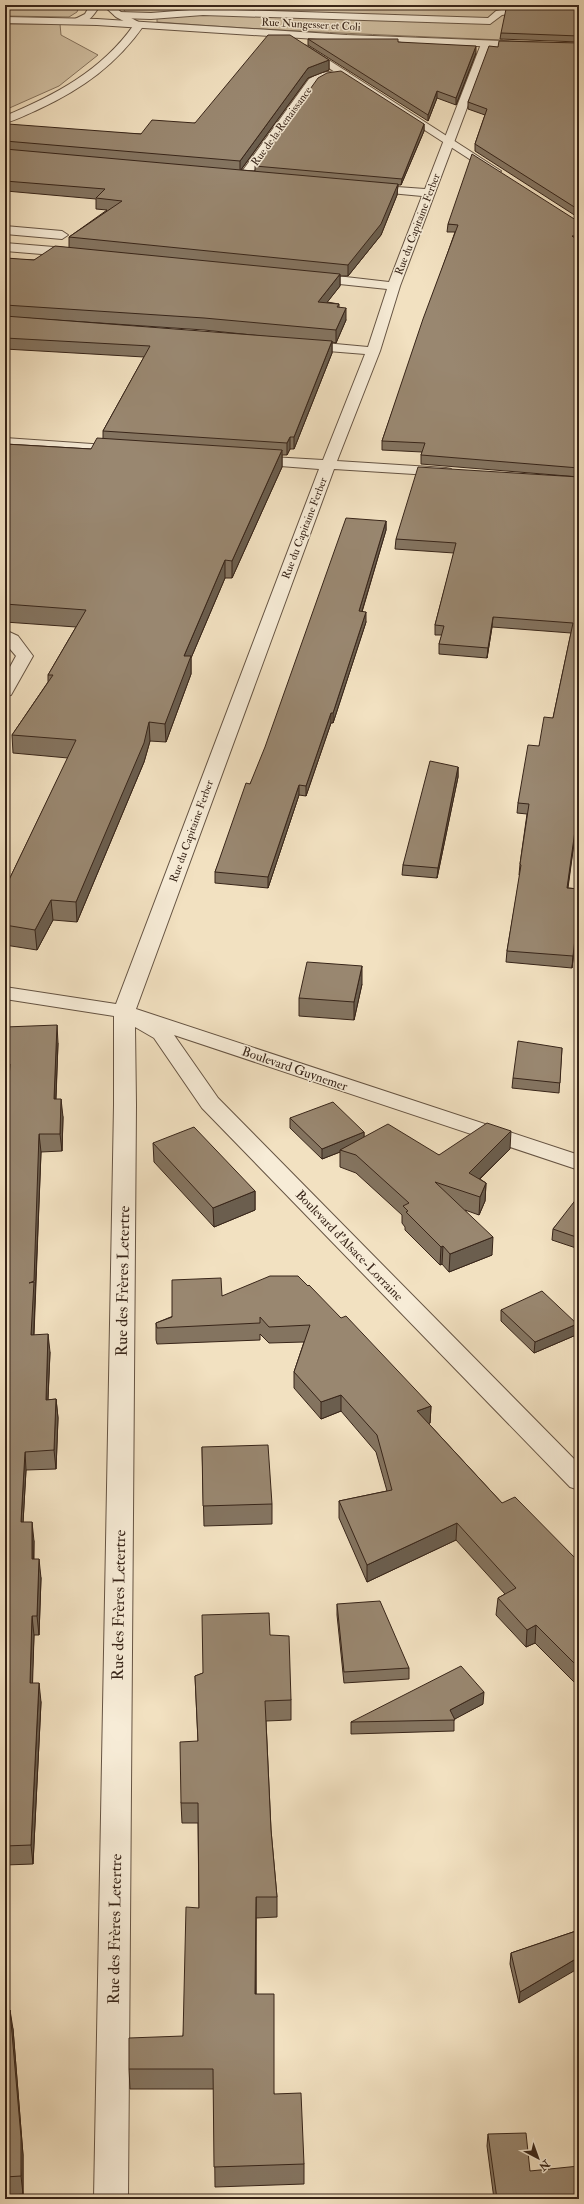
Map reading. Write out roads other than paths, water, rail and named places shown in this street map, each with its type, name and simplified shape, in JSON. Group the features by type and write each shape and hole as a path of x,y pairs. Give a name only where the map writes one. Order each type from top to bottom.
{"street":[{"path":"78,21 89,16 95,5"},
{"path":"5,120 46,103 86,80 116,53 139,25 118,15 108,5"},
{"path":"346,25 350,5"},
{"path":"268,10 262,24 273,25 273,28 346,25 430,27 490,21 499,13 544,5"},
{"path":"97,22 112,19 118,15 151,16 182,9 268,10 346,25 413,33"},
{"name":"Rue Nungesser et Coli","path":"5,20 78,21 293,35 430,27 486,44 579,47"},
{"path":"293,35 293,41 508,179"},
{"name":"Rue du Capitaine Ferber","path":"124,1012 328,465 373,351 394,286 486,44"},
{"name":"Rue de la Renaissance","path":"244,177 313,81 324,75 344,73"},
{"path":"229,176 260,179"},
{"path":"360,187 429,193"},
{"path":"5,230 62,235"},
{"path":"5,247 92,255"},
{"path":"299,276 394,286"},
{"path":"289,344 373,351"},
{"path":"5,442 132,451"},
{"path":"236,458 461,473"},
{"path":"5,635 12,640 25,656 5,691"},
{"name":"Boulevard Guynemer","path":"5,993 124,1012 579,1163"},
{"name":"Boulevard d'Alsace-Lorraine","path":"124,1012 162,1034 210,1102 579,1480"},
{"name":"Rue des Frères Letertre","path":"110,2199 125,1105 124,1012"}]}
